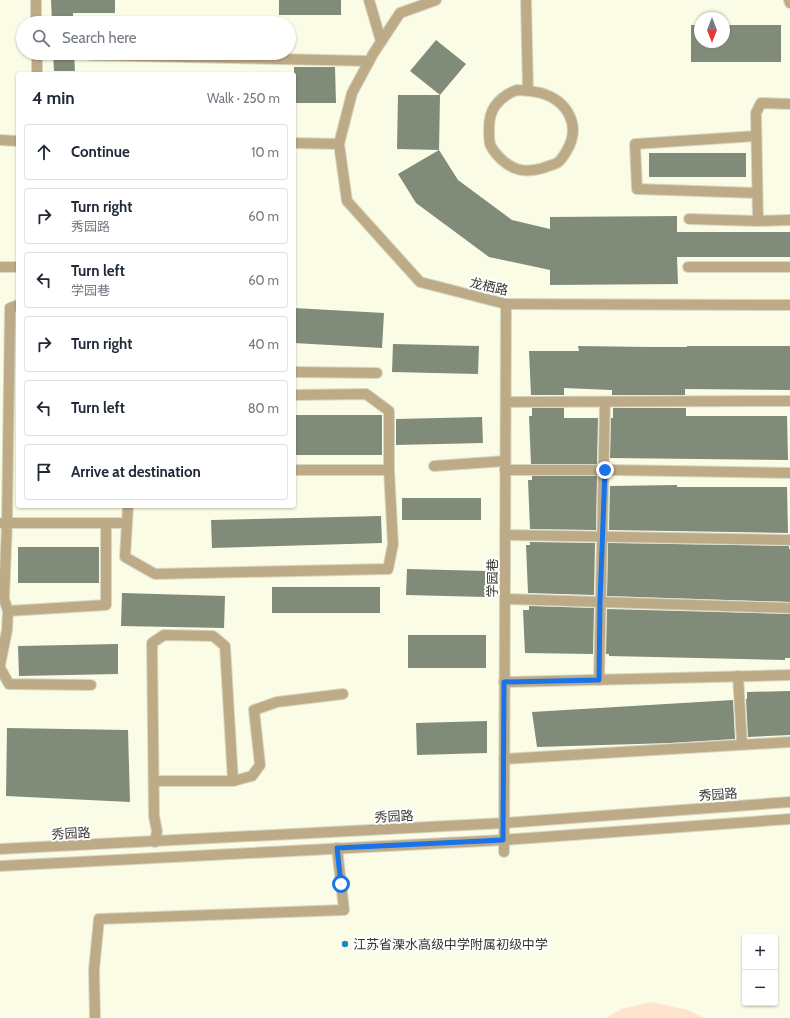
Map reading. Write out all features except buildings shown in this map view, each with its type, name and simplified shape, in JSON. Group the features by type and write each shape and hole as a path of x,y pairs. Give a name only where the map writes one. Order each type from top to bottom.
{"street":[{"path":"36,0 36,16"},
{"path":"369,0 381,41"},
{"path":"296,143 339,144 352,93 381,41 400,13 436,0"},
{"path":"526,0 528,91"},
{"path":"296,59 369,61"},
{"path":"37,60 37,72"},
{"path":"517,90 528,91 542,93 555,100 565,108 571,117 573,130 573,139 561,161 537,170 517,169 509,166 496,154 490,145 490,121 496,105 508,94 517,90"},
{"path":"758,221 756,113 761,103 790,104"},
{"path":"756,136 635,144 637,189 757,193"},
{"path":"0,140 16,141"},
{"name":"龙栖路","path":"339,144 347,201 420,282 506,304 790,305"},
{"path":"689,219 758,221 790,220"},
{"path":"0,267 16,267"},
{"path":"688,267 790,267"},
{"name":"学园巷","path":"504,852 506,304"},
{"path":"16,306 10,308 14,386 13,452 4,523 4,599 8,611 7,630 0,666 9,684 90,685"},
{"path":"296,372 377,373"},
{"path":"128,508 125,557 155,574 388,569 393,544 389,470 389,410 366,394 296,395"},
{"path":"506,402 790,401"},
{"path":"599,680 600,602 605,470 605,402"},
{"path":"434,466 505,465 605,470 790,474"},
{"path":"296,470 389,470"},
{"path":"4,523 127,523"},
{"path":"8,611 106,605 106,523"},
{"path":"505,535 790,540"},
{"path":"505,599 790,608"},
{"path":"155,842 157,831 154,816 155,781 152,643 164,635 213,636 225,646 233,780"},
{"path":"504,682 790,675"},
{"path":"738,676 742,744"},
{"path":"155,781 233,780 252,776 260,765 254,710 277,702 343,694"},
{"path":"504,759 790,742"},
{"name":"秀园路","path":"0,850 504,823 790,802"},
{"path":"0,866 503,840 790,819"},
{"path":"95,1018 94,970 99,919 344,910 337,848"}],"shaded area":[{"path":"651,1002 688,1010 705,1018 606,1018 621,1009"}],"place":[{"name":"江苏省溧水高级中学附属初级中学","path":"345,944"}],"route":[{"path":"341,884 337,848 503,840 504,682 599,680 600,602 605,470"}]}
